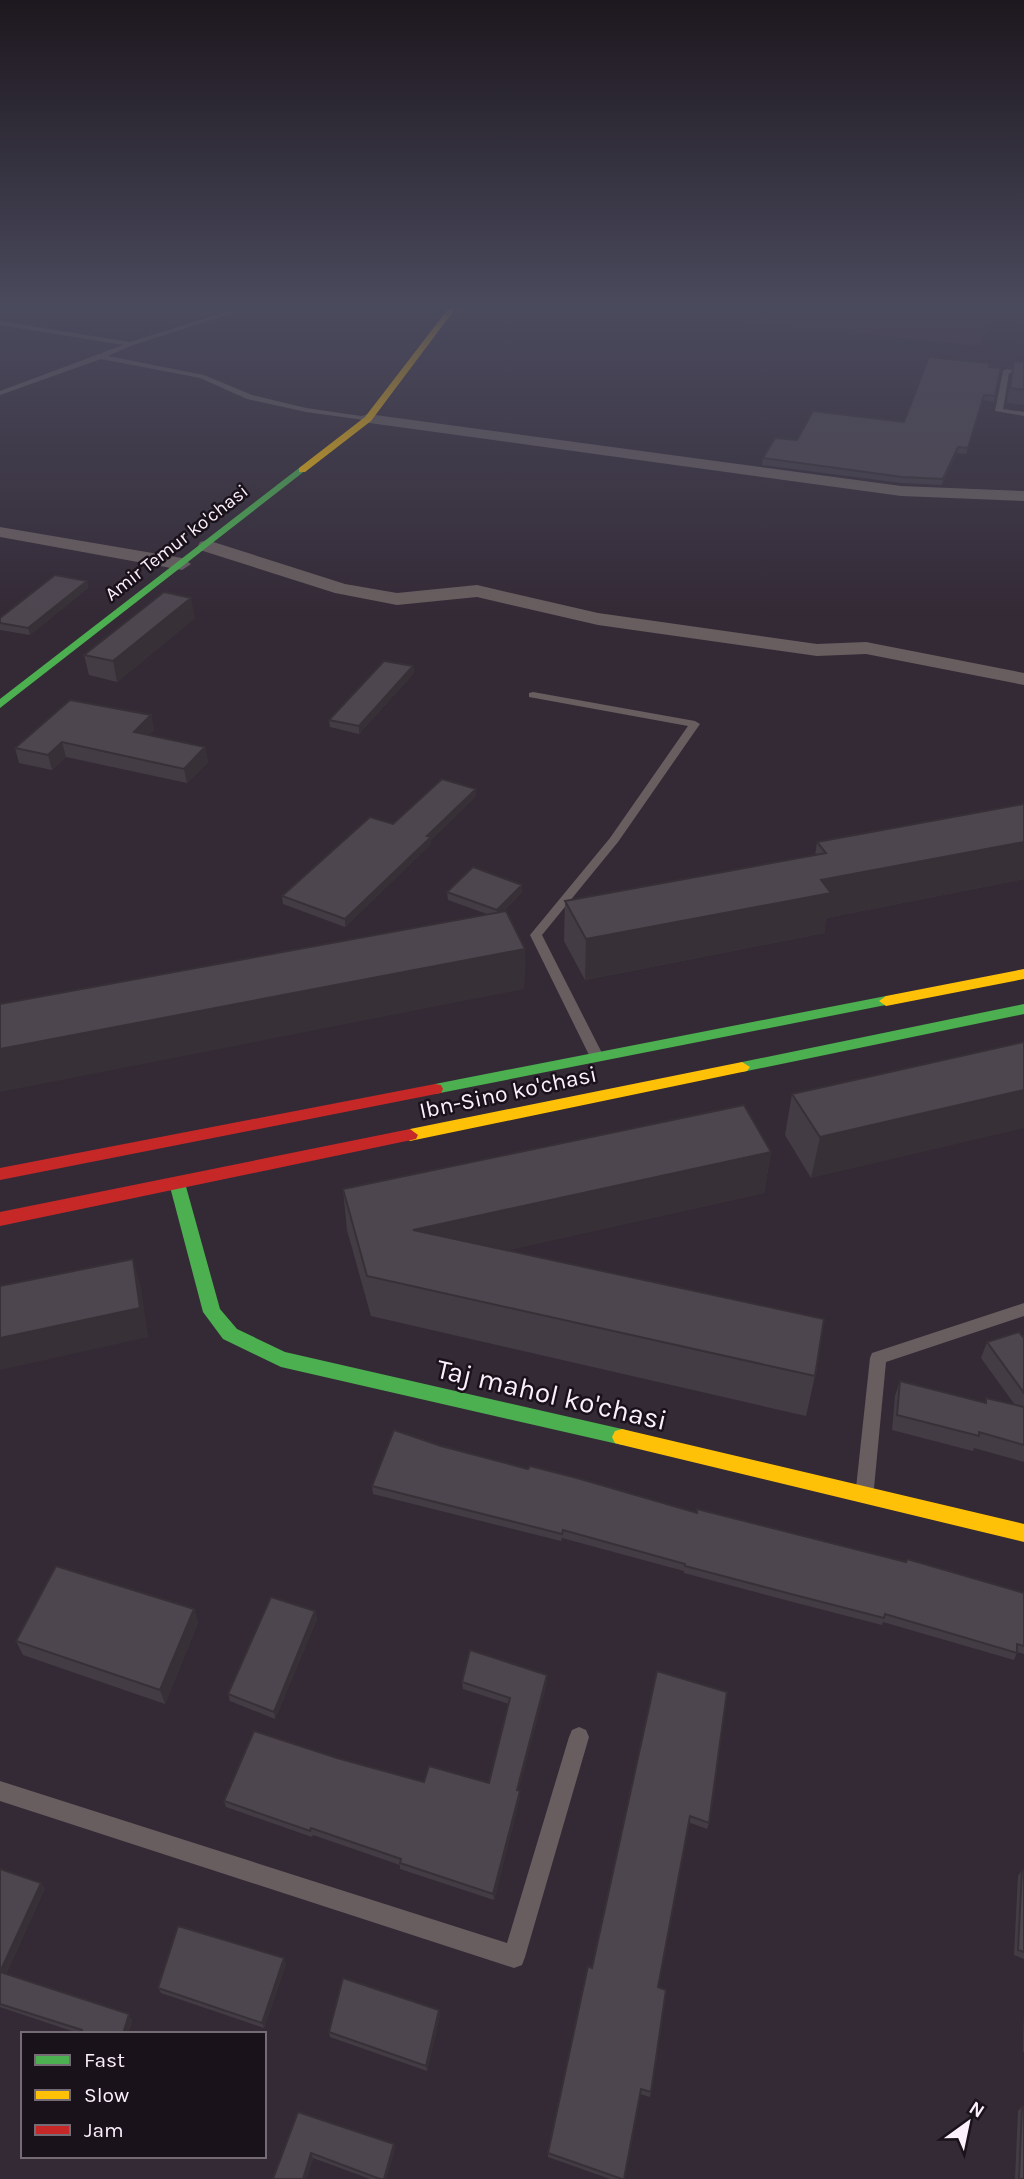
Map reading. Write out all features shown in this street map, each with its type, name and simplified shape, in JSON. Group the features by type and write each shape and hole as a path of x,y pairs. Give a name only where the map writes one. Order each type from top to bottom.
{"main road":[{"name":"Amir Temur ko'chasi","path":"0,705 207,546 368,419 374,411"},
{"name":"Ibn-Sino ko'chasi","path":"0,1174 1024,974"},
{"name":"Ibn-Sino ko'chasi","path":"0,1219 1024,1009"},
{"name":"Taj mahol ko'chasi","path":"177,1183 212,1312 230,1334 281,1359 864,1493 1024,1533"}],"street":[{"path":"368,419 901,491 1024,496"},
{"path":"0,532 182,564"},
{"path":"207,546 342,589 397,599 477,591 598,620 817,650 866,648 1024,680"}],"lane":[{"path":"319,411 368,419"},
{"path":"999,411 1024,414"},
{"path":"533,695 695,724 614,840 536,935 597,1057"},
{"path":"864,1493 878,1358 1024,1309"},
{"path":"2,1796 514,1957 579,1737"}],"building":[{"path":"813,411 904,422 908,411 979,411 968,448 958,447 943,479 902,477 763,458 775,438 797,440"},
{"path":"55,575 87,581 28,628 0,623 0,618"},
{"path":"164,592 191,598 113,661 84,655"},
{"path":"384,661 413,666 359,726 329,720"},
{"path":"70,700 151,715 134,732 205,747 184,769 62,742 48,755 15,748"},
{"path":"442,779 476,789 427,836 431,837 345,919 282,896 370,817 393,824"},
{"path":"1024,804 1024,842 821,880 831,893 586,939 565,901 826,853 817,842"},
{"path":"473,867 522,885 497,910 447,892"},
{"path":"506,911 525,949 0,1049 0,1004"},
{"path":"1024,1042 1024,1090 820,1137 792,1094"},
{"path":"744,1105 771,1152 413,1230 824,1319 815,1376 367,1276 343,1189"},
{"path":"133,1259 140,1308 0,1338 0,1286"},
{"path":"1019,1332 1024,1338 1024,1393 987,1342"},
{"path":"900,1381 986,1403 986,1398 1024,1407 1024,1445 979,1432 979,1436 897,1415"},
{"path":"394,1430 441,1446 528,1469 530,1466 577,1478 697,1513 697,1509 906,1562 907,1559 1024,1593 1024,1646 1017,1644 1017,1653 885,1614 884,1618 791,1594 563,1530 562,1534 372,1486"},
{"path":"56,1566 194,1609 160,1690 16,1641"},
{"path":"271,1597 315,1611 274,1712 228,1694"},
{"path":"470,1650 547,1675 493,1894 400,1863 401,1859 224,1801 254,1731 424,1782 429,1766 489,1783 510,1698 462,1682"},
{"path":"657,1671 727,1692 709,1823 690,1816 658,1987 666,1990 651,2092 641,2089 622,2179 548,2153 588,1966 592,1968"},
{"path":"0,1869 41,1883 0,1972"},
{"path":"1022,1870 1024,1871 1024,1952 1018,1950"},
{"path":"178,1926 284,1958 262,2023 158,1988"},
{"path":"0,1972 129,2014 124,2032 82,2032 0,2004"},
{"path":"343,1978 439,2010 426,2066 329,2032"},
{"path":"1022,2107 1024,2179 1019,2179"},
{"path":"298,2112 394,2144 384,2179 311,2153 303,2179 273,2179"}],"traffic: fast":[{"path":"0,705 302,470"},
{"path":"435,1089 886,1001"},
{"path":"742,1067 1024,1009"},
{"path":"177,1183 212,1312 230,1334 281,1359 622,1437"}],"traffic: slow":[{"path":"302,470 368,419 374,411"},
{"path":"886,1001 1024,974"},
{"path":"410,1135 742,1067"},
{"path":"622,1437 1024,1533"}],"traffic: jam":[{"path":"0,1174 435,1089"},
{"path":"0,1219 410,1135"}]}
